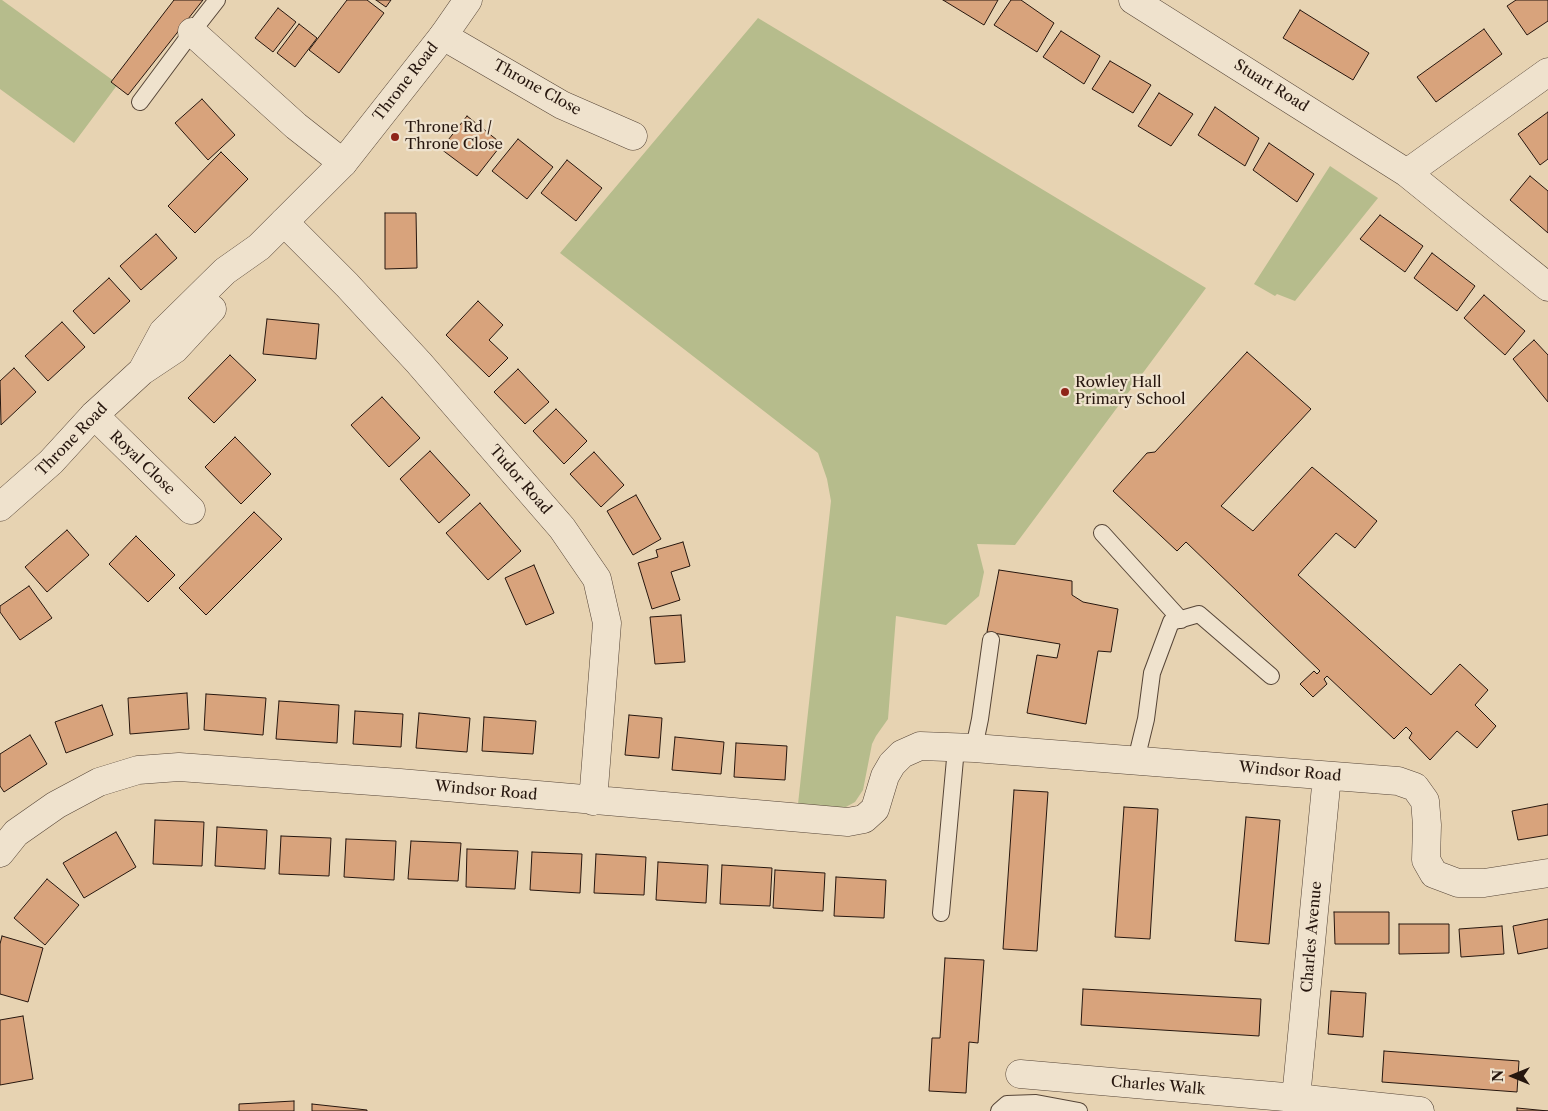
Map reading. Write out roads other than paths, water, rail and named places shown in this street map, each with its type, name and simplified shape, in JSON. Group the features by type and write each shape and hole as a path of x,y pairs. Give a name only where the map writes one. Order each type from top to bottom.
{"street":[{"name":"Throne Road","path":"0,507 51,462 94,415 142,371 163,332 225,271 259,247 342,163 443,36 468,0"},
{"name":"Stuart Road","path":"1134,0 1407,173 1548,287"},
{"path":"192,32 296,126 342,163"},
{"name":"Throne Close","path":"443,36 562,105 633,136"},
{"path":"1407,173 1548,72"},
{"name":"Tudor Road","path":"284,222 347,285 425,371 562,528 597,579 606,623 593,801"},
{"name":"Royal Close","path":"94,415 191,510"},
{"name":"Windsor Road","path":"0,853 16,833 56,805 99,782 138,770 179,767 400,783 848,822 864,819 875,809 885,776 892,764 902,754 920,746 1136,760 1398,781 1415,787 1424,801 1427,826 1426,860 1434,874 1458,883 1484,883 1548,873"},
{"name":"Charles Avenue","path":"1297,1104 1327,776"},
{"name":"Charles Walk","path":"1020,1074 1297,1104"},
{"path":"1297,1104 1420,1111"}],"lane":[{"path":"140,102 217,0"},
{"path":"1102,532 1181,620"},
{"path":"1136,760 1146,718 1152,673 1171,622 1200,614 1271,676"},
{"path":"940,913 965,748 980,719 991,640"},
{"path":"999,1111 1007,1104 1036,1103 1079,1111"}],"place":[{"name":"Throne Rd / Throne Close","path":"395,137"},
{"name":"Rowley Hall Primary School","path":"1065,392"}]}
